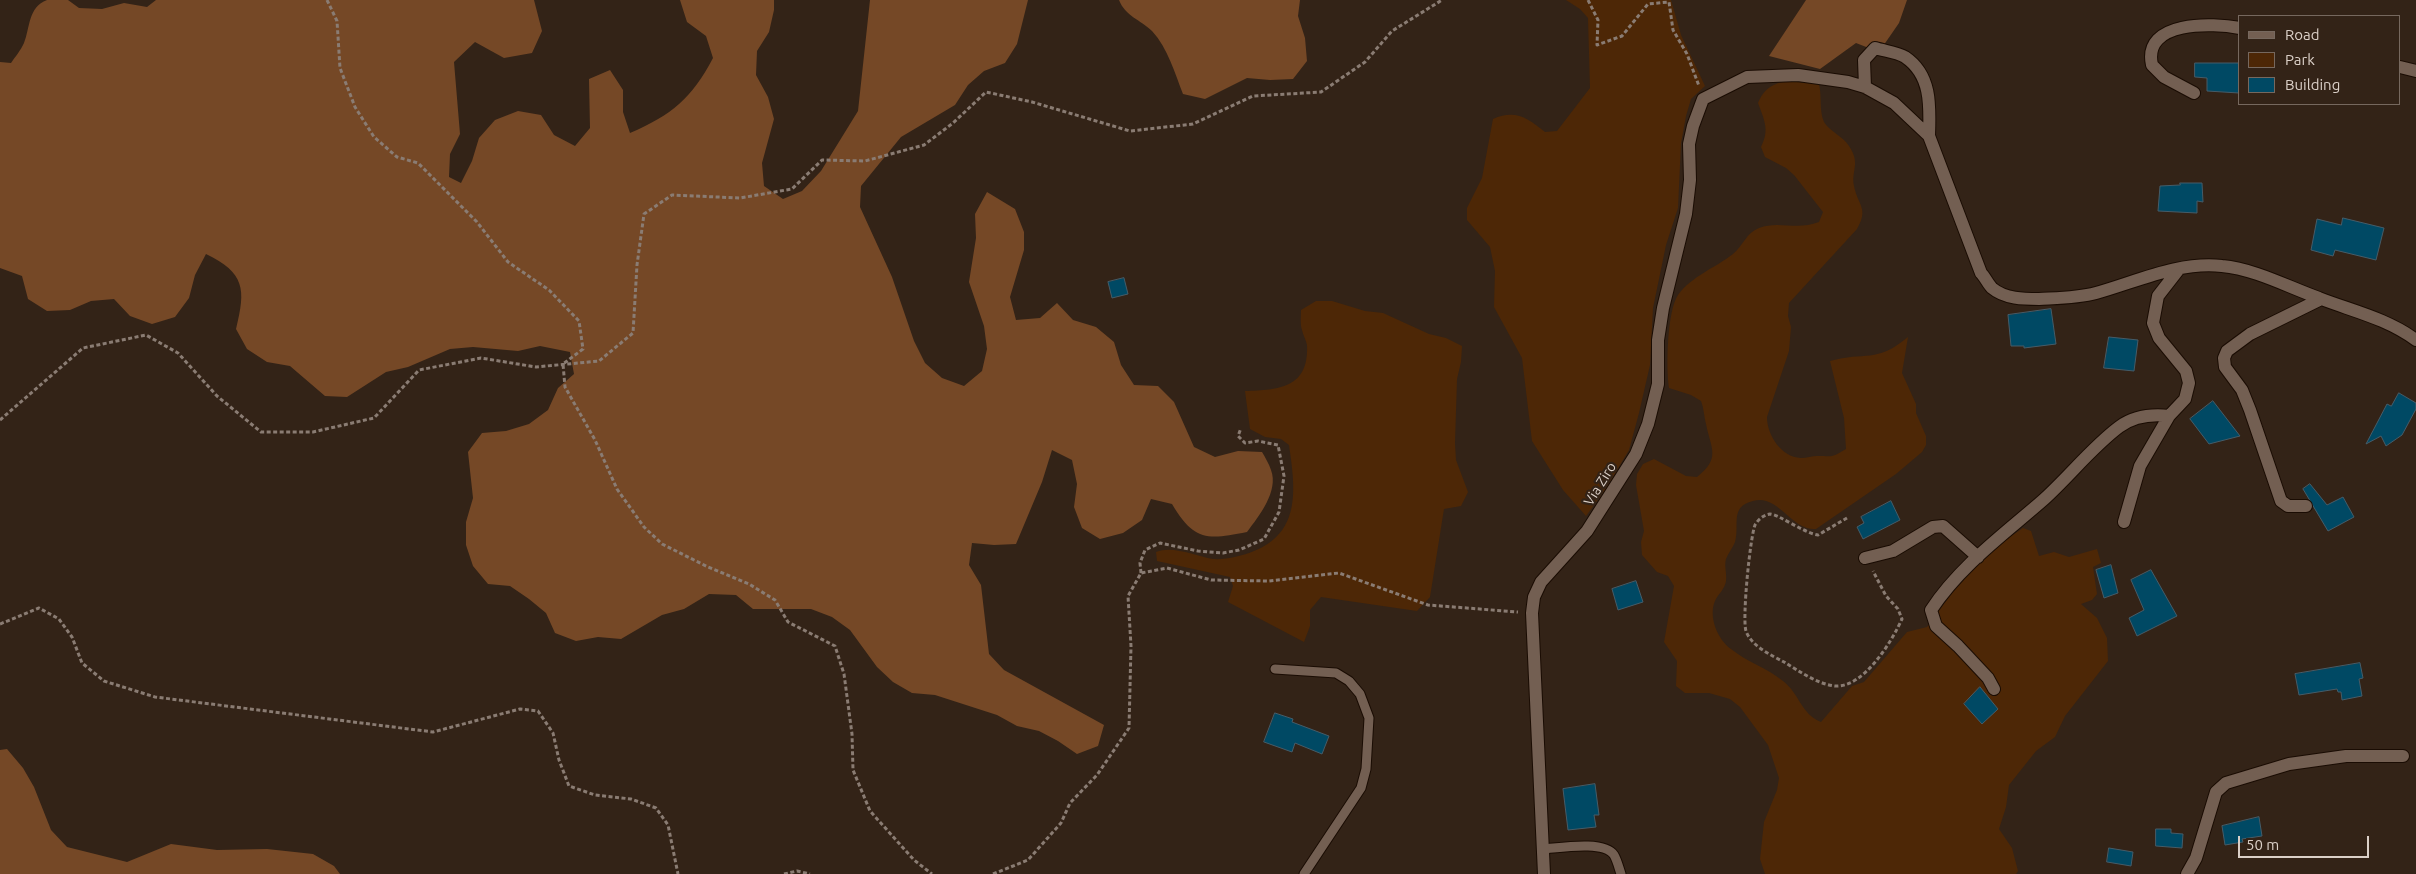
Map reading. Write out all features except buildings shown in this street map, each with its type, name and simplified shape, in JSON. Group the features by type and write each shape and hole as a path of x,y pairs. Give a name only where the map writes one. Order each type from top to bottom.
{"street":[{"path":"2194,93 2158,72 2152,66 2152,49 2160,37 2193,25 2223,25 2238,28"},
{"path":"1865,87 1864,60 1875,48 1904,56 1920,71 1930,99 1929,136 1981,273 1992,288 2007,296 2025,300 2066,298 2096,293 2193,266 2222,266 2276,282 2320,299 2353,308 2385,321 2416,340"},
{"path":"2401,67 2416,71"},
{"path":"1703,99 1747,77 1798,75 1848,82 1865,87 1894,103 1929,136"},
{"name":"Via Ziro","path":"1544,874 1532,613 1534,597 1541,582 1587,531 1636,454 1648,424 1658,384 1658,340 1663,308 1686,214 1690,180 1689,144 1693,126 1703,99"},
{"path":"2124,522 2140,466 2169,416 2185,399 2189,383 2186,371 2156,331 2153,322 2158,296 2179,269"},
{"path":"2141,279 2158,296"},
{"path":"2306,506 2288,506 2281,501 2250,410 2242,390 2224,367 2224,358 2227,350 2250,334 2320,299"},
{"path":"1994,689 1988,678 1936,626 1931,610 1941,595 1978,556 2042,500 2119,426 2140,416 2157,414 2169,416"},
{"path":"1865,558 1893,551 1933,527 1943,526 1978,556"},
{"path":"2187,874 2196,858 2216,792 2226,783 2290,764 2346,756 2403,756"}],"lane":[{"path":"1275,668 1336,673 1350,681 1360,694 1369,718 1366,769 1361,788 1304,874"},
{"path":"1543,849 1594,846 1606,849 1614,855 1621,874"}],"path":[{"path":"327,0 338,21 340,68 355,107 374,137 398,158 418,163 477,222 508,262 549,290 579,321 583,349 564,364"},
{"path":"0,420 83,348 146,335 178,353 216,396 261,432 313,432 374,418 419,370 481,358 536,367 599,360 633,333 637,265 644,214 672,195 740,198 792,189 822,160 864,161 924,145 953,123 986,92 1032,102 1086,120 1130,131 1194,124 1253,96 1321,92 1365,62 1392,31 1442,0"},
{"path":"1588,0 1598,20 1597,45 1622,36 1648,4 1669,2 1673,30 1687,54 1703,99"},
{"path":"564,364 566,387 595,440 618,488 644,526 662,544 748,584 775,600 788,622 835,646 844,674 852,734 853,770 870,811 914,860 932,874"},
{"path":"993,874 1028,860 1061,823 1070,803 1097,775 1128,728 1131,646 1128,596 1141,573 1140,563 1145,550 1160,542 1198,551 1223,552 1240,550 1264,539 1279,512 1284,476 1278,445 1258,441 1245,443 1238,436 1240,428"},
{"path":"1847,518 1818,535 1806,533 1775,515 1768,514 1759,519 1755,527 1750,557 1745,620 1746,631 1751,640 1766,652 1814,679 1836,686 1847,684 1862,675 1895,636 1902,619 1898,609 1886,596 1865,558"},
{"path":"1141,573 1167,568 1211,580 1269,580 1339,573 1428,605 1532,613"},
{"path":"0,624 39,608 59,619 72,637 82,663 104,681 155,697 433,732 520,709 538,711 553,733 559,760 569,786 594,794 631,799 656,808 668,825 678,874"},
{"path":"784,874 797,871 810,874"}],"green space":[{"path":"1566,0 1671,0 1681,35 1705,86 1691,99 1686,116 1681,143 1678,208 1666,245 1653,308 1650,365 1629,450 1605,490 1586,516 1563,490 1532,441 1522,358 1494,307 1495,271 1490,247 1467,220 1467,208 1482,178 1493,119 1508,115 1521,116 1545,132 1557,131 1590,88 1588,18 1580,9"},
{"path":"1785,81 1819,84 1824,122 1853,152 1855,162 1853,180 1862,207 1862,216 1857,229 1789,303 1788,316 1791,327 1789,351 1767,417 1772,438 1781,449 1794,457 1832,456 1846,449 1844,418 1830,361 1878,354 1887,351 1908,337 1902,373 1916,404 1916,413 1926,436 1926,445 1922,452 1896,474 1816,529 1807,528 1799,524 1778,507 1762,500 1753,501 1741,508 1737,517 1735,542 1725,561 1725,584 1716,598 1713,607 1716,628 1726,645 1737,654 1783,681 1789,686 1809,714 1821,722 1852,686 1864,682 1907,632 1927,627 1960,582 1991,550 2023,528 2031,531 2039,556 2054,552 2069,557 2097,549 2101,563 2093,567 2097,594 2092,600 2081,604 2097,618 2107,638 2108,661 2065,716 2055,737 2036,751 2009,785 2006,807 1999,829 2012,848 2018,871 2016,874 1765,874 1760,859 1764,822 1777,790 1779,778 1768,745 1740,707 1730,699 1709,693 1685,693 1676,686 1677,661 1664,642 1674,586 1668,576 1657,572 1642,555 1641,542 1644,531 1636,485 1637,474 1643,464 1654,459 1686,476 1697,477 1712,458 1712,447 1701,401 1691,395 1669,388 1668,354 1670,326 1674,303 1678,295 1697,277 1733,254 1755,230 1774,225 1811,225 1819,222 1823,212 1794,175 1786,168 1765,157 1761,147 1766,130 1758,103 1768,88"},
{"path":"1316,301 1332,301 1365,311 1383,313 1429,334 1446,338 1462,346 1457,379 1455,443 1456,460 1468,492 1461,506 1444,509 1430,597 1417,611 1321,597 1310,610 1310,626 1304,642 1228,602 1233,586 1230,577 1157,561 1156,552 1170,550 1213,559 1228,558 1254,551 1270,543 1281,532 1288,520 1292,507 1293,477 1289,445 1281,439 1265,437 1250,429 1245,391 1280,387 1290,384 1297,378 1303,370 1307,345 1301,328 1301,310"}],"shaded area":[{"path":"47,0 68,0 79,8 102,9 124,3 147,7 156,0 534,0 542,31 532,53 504,58 475,42 454,62 460,134 450,154 449,177 461,183 472,161 479,138 495,120 518,111 541,115 554,135 575,146 590,128 589,79 610,70 623,90 623,112 630,133 658,119 679,104 689,95 713,58 706,36 687,22 680,0 774,0 774,10 769,32 757,51 756,75 768,97 774,119 762,163 764,186 783,199 802,191 821,171 858,111 870,0 1028,0 1017,44 1005,63 984,71 968,85 955,105 901,137 861,186 860,207 892,277 914,341 925,363 942,378 964,386 982,371 987,349 984,326 969,282 976,238 975,214 987,192 1015,209 1024,232 1024,250 1010,297 1016,320 1040,318 1057,303 1073,320 1096,327 1114,342 1121,365 1134,385 1158,386 1174,402 1194,447 1215,457 1238,451 1262,452 1273,478 1267,503 1247,532 1211,536 1203,535 1187,525 1172,504 1151,499 1142,520 1123,533 1100,539 1082,528 1074,507 1077,484 1072,460 1052,450 1042,482 1016,544 972,543 969,565 981,585 989,654 1004,670 1104,725 1098,746 1077,754 1039,731 1017,726 997,715 935,695 912,693 893,682 877,667 850,630 832,617 811,609 753,609 736,595 709,594 684,609 662,615 621,639 598,637 576,641 555,633 546,613 529,599 510,586 488,584 473,566 466,545 466,522 473,498 468,452 482,433 506,431 529,424 548,410 558,388 574,374 570,352 540,346 518,351 473,347 450,349 408,367 386,372 347,397 325,396 290,366 267,362 247,349 236,329 241,303 239,284 229,268 206,254 195,275 189,298 175,317 152,324 130,316 114,299 91,301 70,310 47,311 28,299 22,276 0,268 0,62 11,63 24,43 33,13 41,3"},
{"path":"1119,0 1300,0 1298,16 1305,38 1307,61 1293,79 1247,78 1205,99 1183,94 1170,61 1158,38 1148,27 1125,10"},
{"path":"1806,0 1907,0 1899,23 1879,52 1856,43 1820,69 1769,56"},
{"path":"7,749 23,768 34,787 51,830 67,847 127,862 171,844 217,850 267,849 313,854 334,866 340,874 0,874 0,750"}]}
